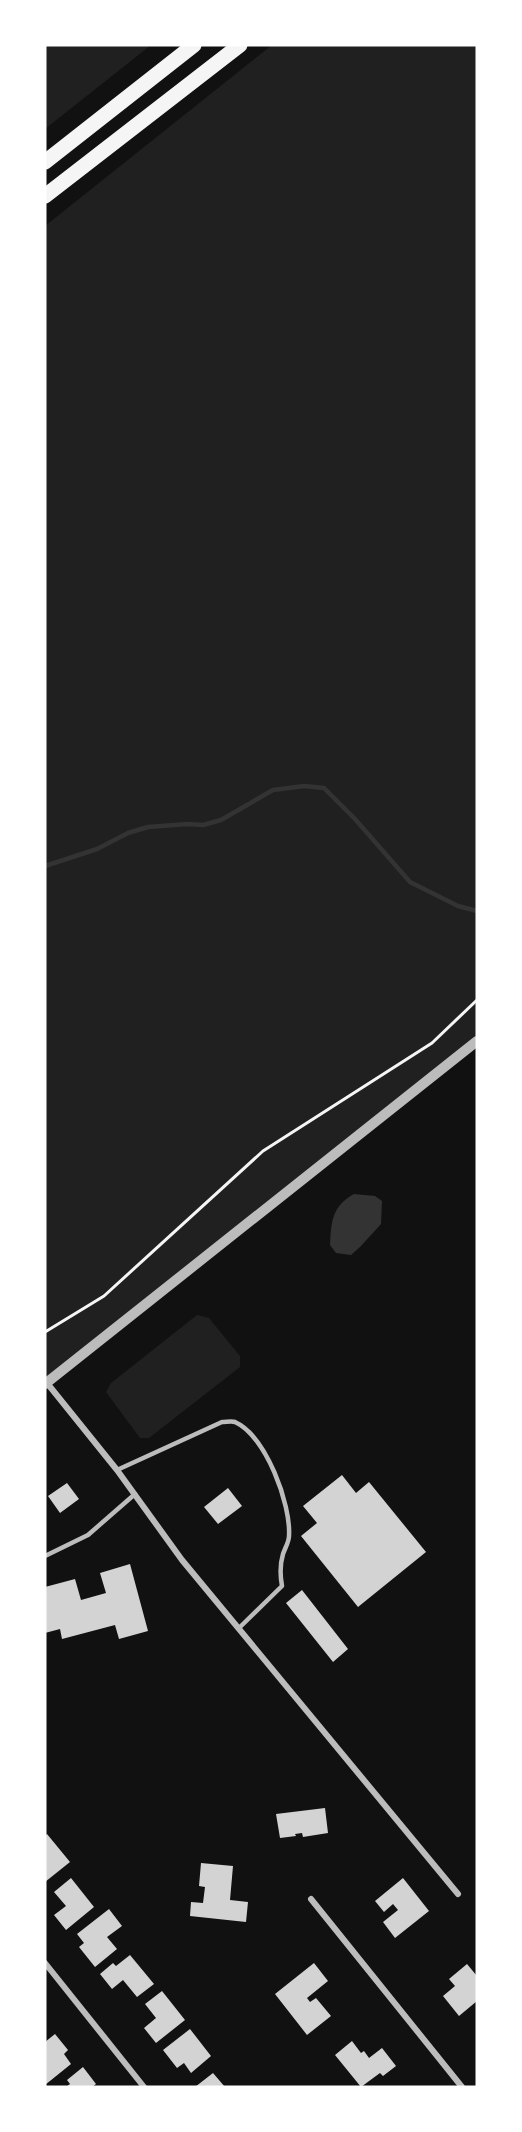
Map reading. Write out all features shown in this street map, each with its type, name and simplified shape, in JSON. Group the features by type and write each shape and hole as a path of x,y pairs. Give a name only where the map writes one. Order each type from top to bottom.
{"highway":[{"path":"45,162 194,45"},
{"path":"45,196 240,45"}],"street":[{"path":"458,1894 182,1560 117,1470 46,1384 477,1041"},
{"path":"311,1899 462,2087"},
{"path":"45,1963 144,2087"}],"lane":[{"path":"117,1470 222,1422 235,1422 257,1440 275,1471 288,1512 289,1538 283,1554 280,1573 282,1586 239,1628"},
{"path":"45,1556 88,1535 135,1494"}],"path":[{"path":"45,1332 104,1296 262,1151 432,1043 477,999"}],"shaded area":[{"path":"45,45 151,45 45,129"},
{"path":"272,45 477,45 477,1041 45,1384 45,226"},
{"path":"354,1194 375,1196 382,1201 381,1224 351,1255 336,1253 330,1245 334,1215 341,1204"},
{"path":"197,1315 209,1318 240,1356 240,1367 149,1438 140,1438 106,1392 111,1383"}],"building":[{"path":"342,1475 356,1493 369,1482 426,1552 358,1607 301,1536 317,1523 303,1506"},
{"path":"67,1483 79,1499 60,1513 48,1496"},
{"path":"228,1488 242,1506 218,1524 204,1507"},
{"path":"130,1564 148,1631 119,1639 115,1625 62,1639 60,1629 45,1633 45,1587 75,1579 81,1600 106,1593 100,1573"},
{"path":"302,1590 348,1649 333,1662 286,1603"},
{"path":"325,1808 328,1833 303,1837 302,1833 280,1838 276,1814"},
{"path":"47,1834 70,1862 45,1882 45,1836"},
{"path":"201,1863 233,1866 230,1900 248,1902 246,1922 190,1916 191,1902 203,1903 205,1887 199,1886"},
{"path":"71,1878 94,1907 66,1930 54,1915 66,1906 54,1892"},
{"path":"403,1878 429,1911 395,1938 383,1922 398,1910 393,1904 384,1912 375,1901"},
{"path":"109,1909 122,1926 107,1937 117,1949 95,1967 79,1947 84,1943 77,1934"},
{"path":"130,1955 154,1984 137,1997 123,1980 112,1989 100,1974 113,1963 116,1966"},
{"path":"314,1963 328,1981 307,1998 310,2002 316,1998 331,2016 307,2035 275,1994"},
{"path":"467,1964 477,1976 477,2001 459,2016 443,1996 455,1986 449,1979"},
{"path":"162,1991 185,2020 156,2043 144,2028 156,2018 145,2004"},
{"path":"190,2029 211,2056 191,2073 184,2063 177,2068 163,2050"},
{"path":"55,2034 68,2050 64,2054 71,2064 45,2085 45,2042"},
{"path":"352,2041 361,2053 364,2051 369,2058 382,2048 396,2066 383,2076 380,2073 361,2087 335,2055"},
{"path":"83,2067 96,2084 92,2087 66,2087 70,2084 67,2080"},
{"path":"213,2073 225,2087 195,2087"}],"waterway":[{"path":"45,866 97,849 128,833 148,827 203,825 221,820 273,790 304,786 324,788 355,819 410,882 458,906 477,911"}]}
